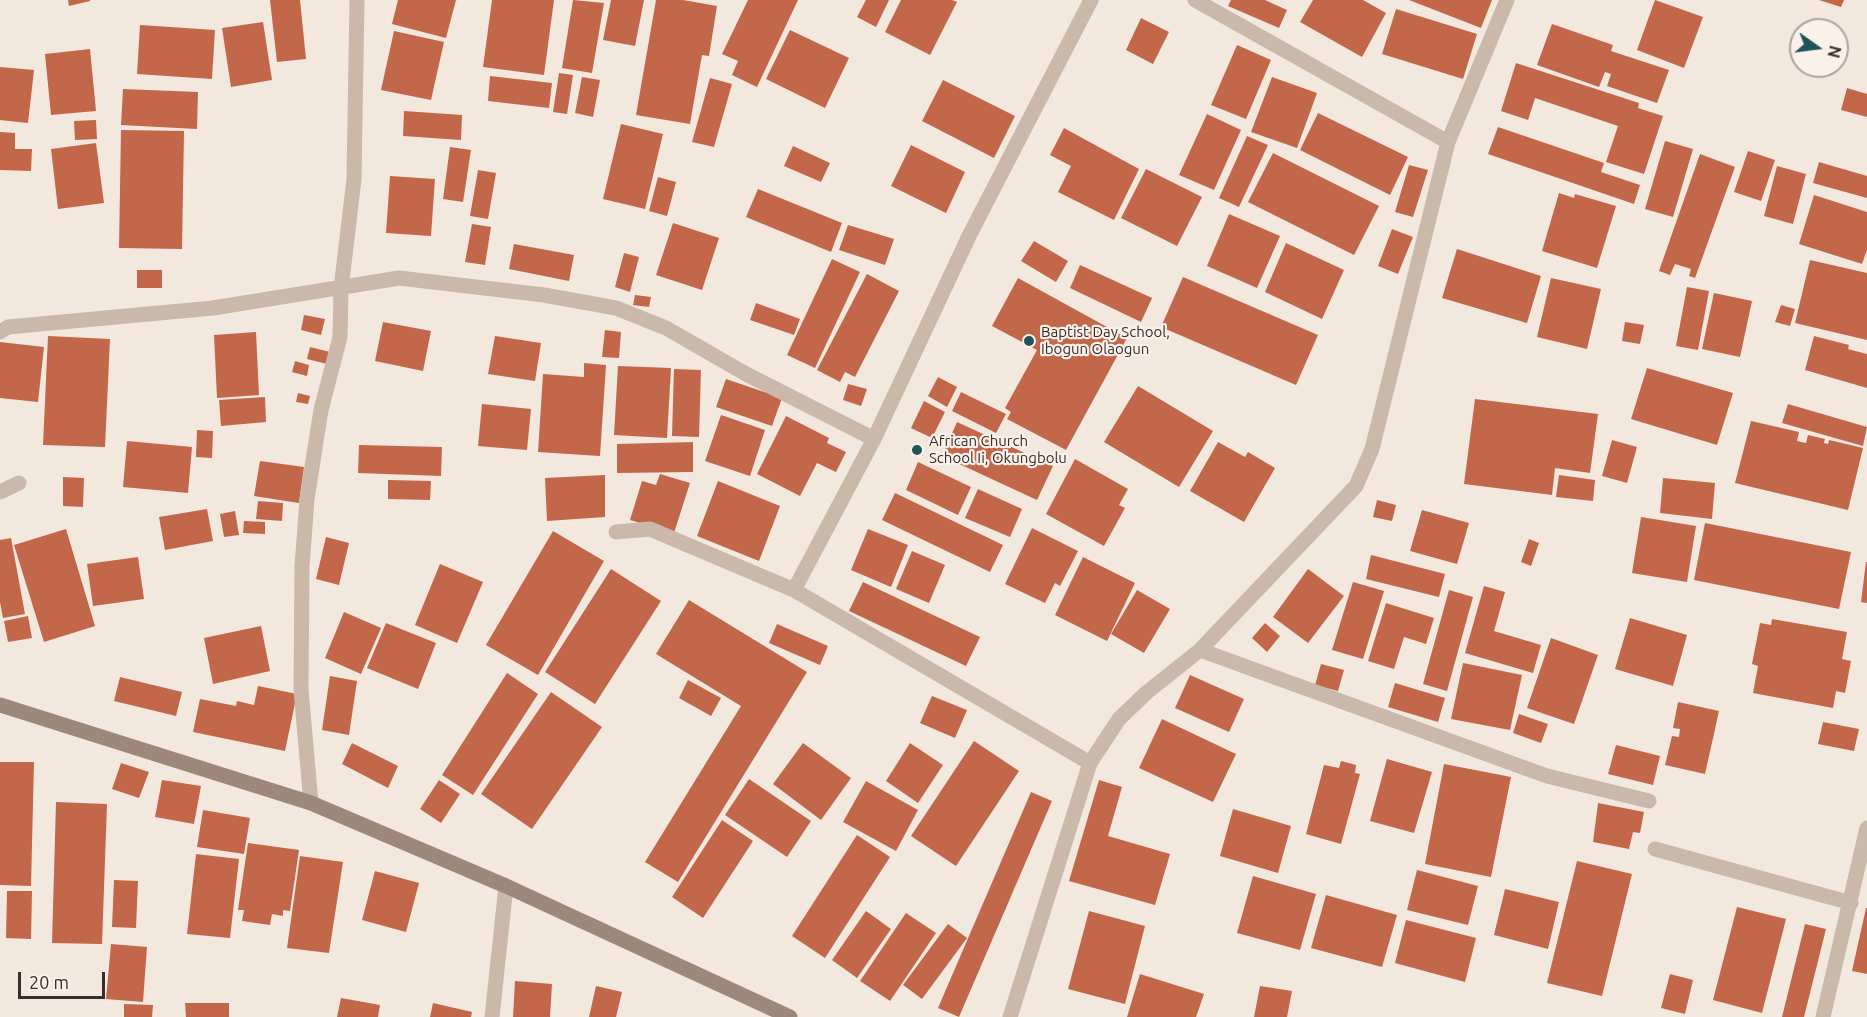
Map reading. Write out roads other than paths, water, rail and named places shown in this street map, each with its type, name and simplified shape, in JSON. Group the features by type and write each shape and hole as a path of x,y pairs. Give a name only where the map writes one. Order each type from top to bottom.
{"main road":[{"path":"0,705 311,803 506,886 790,1017"}],"street":[{"path":"311,803 301,690 302,567 307,499 321,410 340,337 341,289 354,179 357,0"},
{"path":"794,590 874,439 970,234 1091,0"},
{"path":"1195,0 1449,142"},
{"path":"1010,1017 1090,763 1119,719 1146,693 1200,650 1356,486 1372,449 1449,142 1507,0"},
{"path":"2,324 213,308 399,278 544,295 616,308 666,328 746,374 874,439"},
{"path":"0,492 19,483"},
{"path":"616,532 650,529 794,590 1090,763"},
{"path":"1200,650 1547,776 1649,801"},
{"path":"1823,1017 1867,828"},
{"path":"1655,849 1851,903"},
{"path":"492,1017 506,886"}],"place":[{"name":"Baptist Day School, Ibogun Olaogun","path":"1029,341"},
{"name":"African Church School Ii, Okungbolu","path":"917,450"}]}
